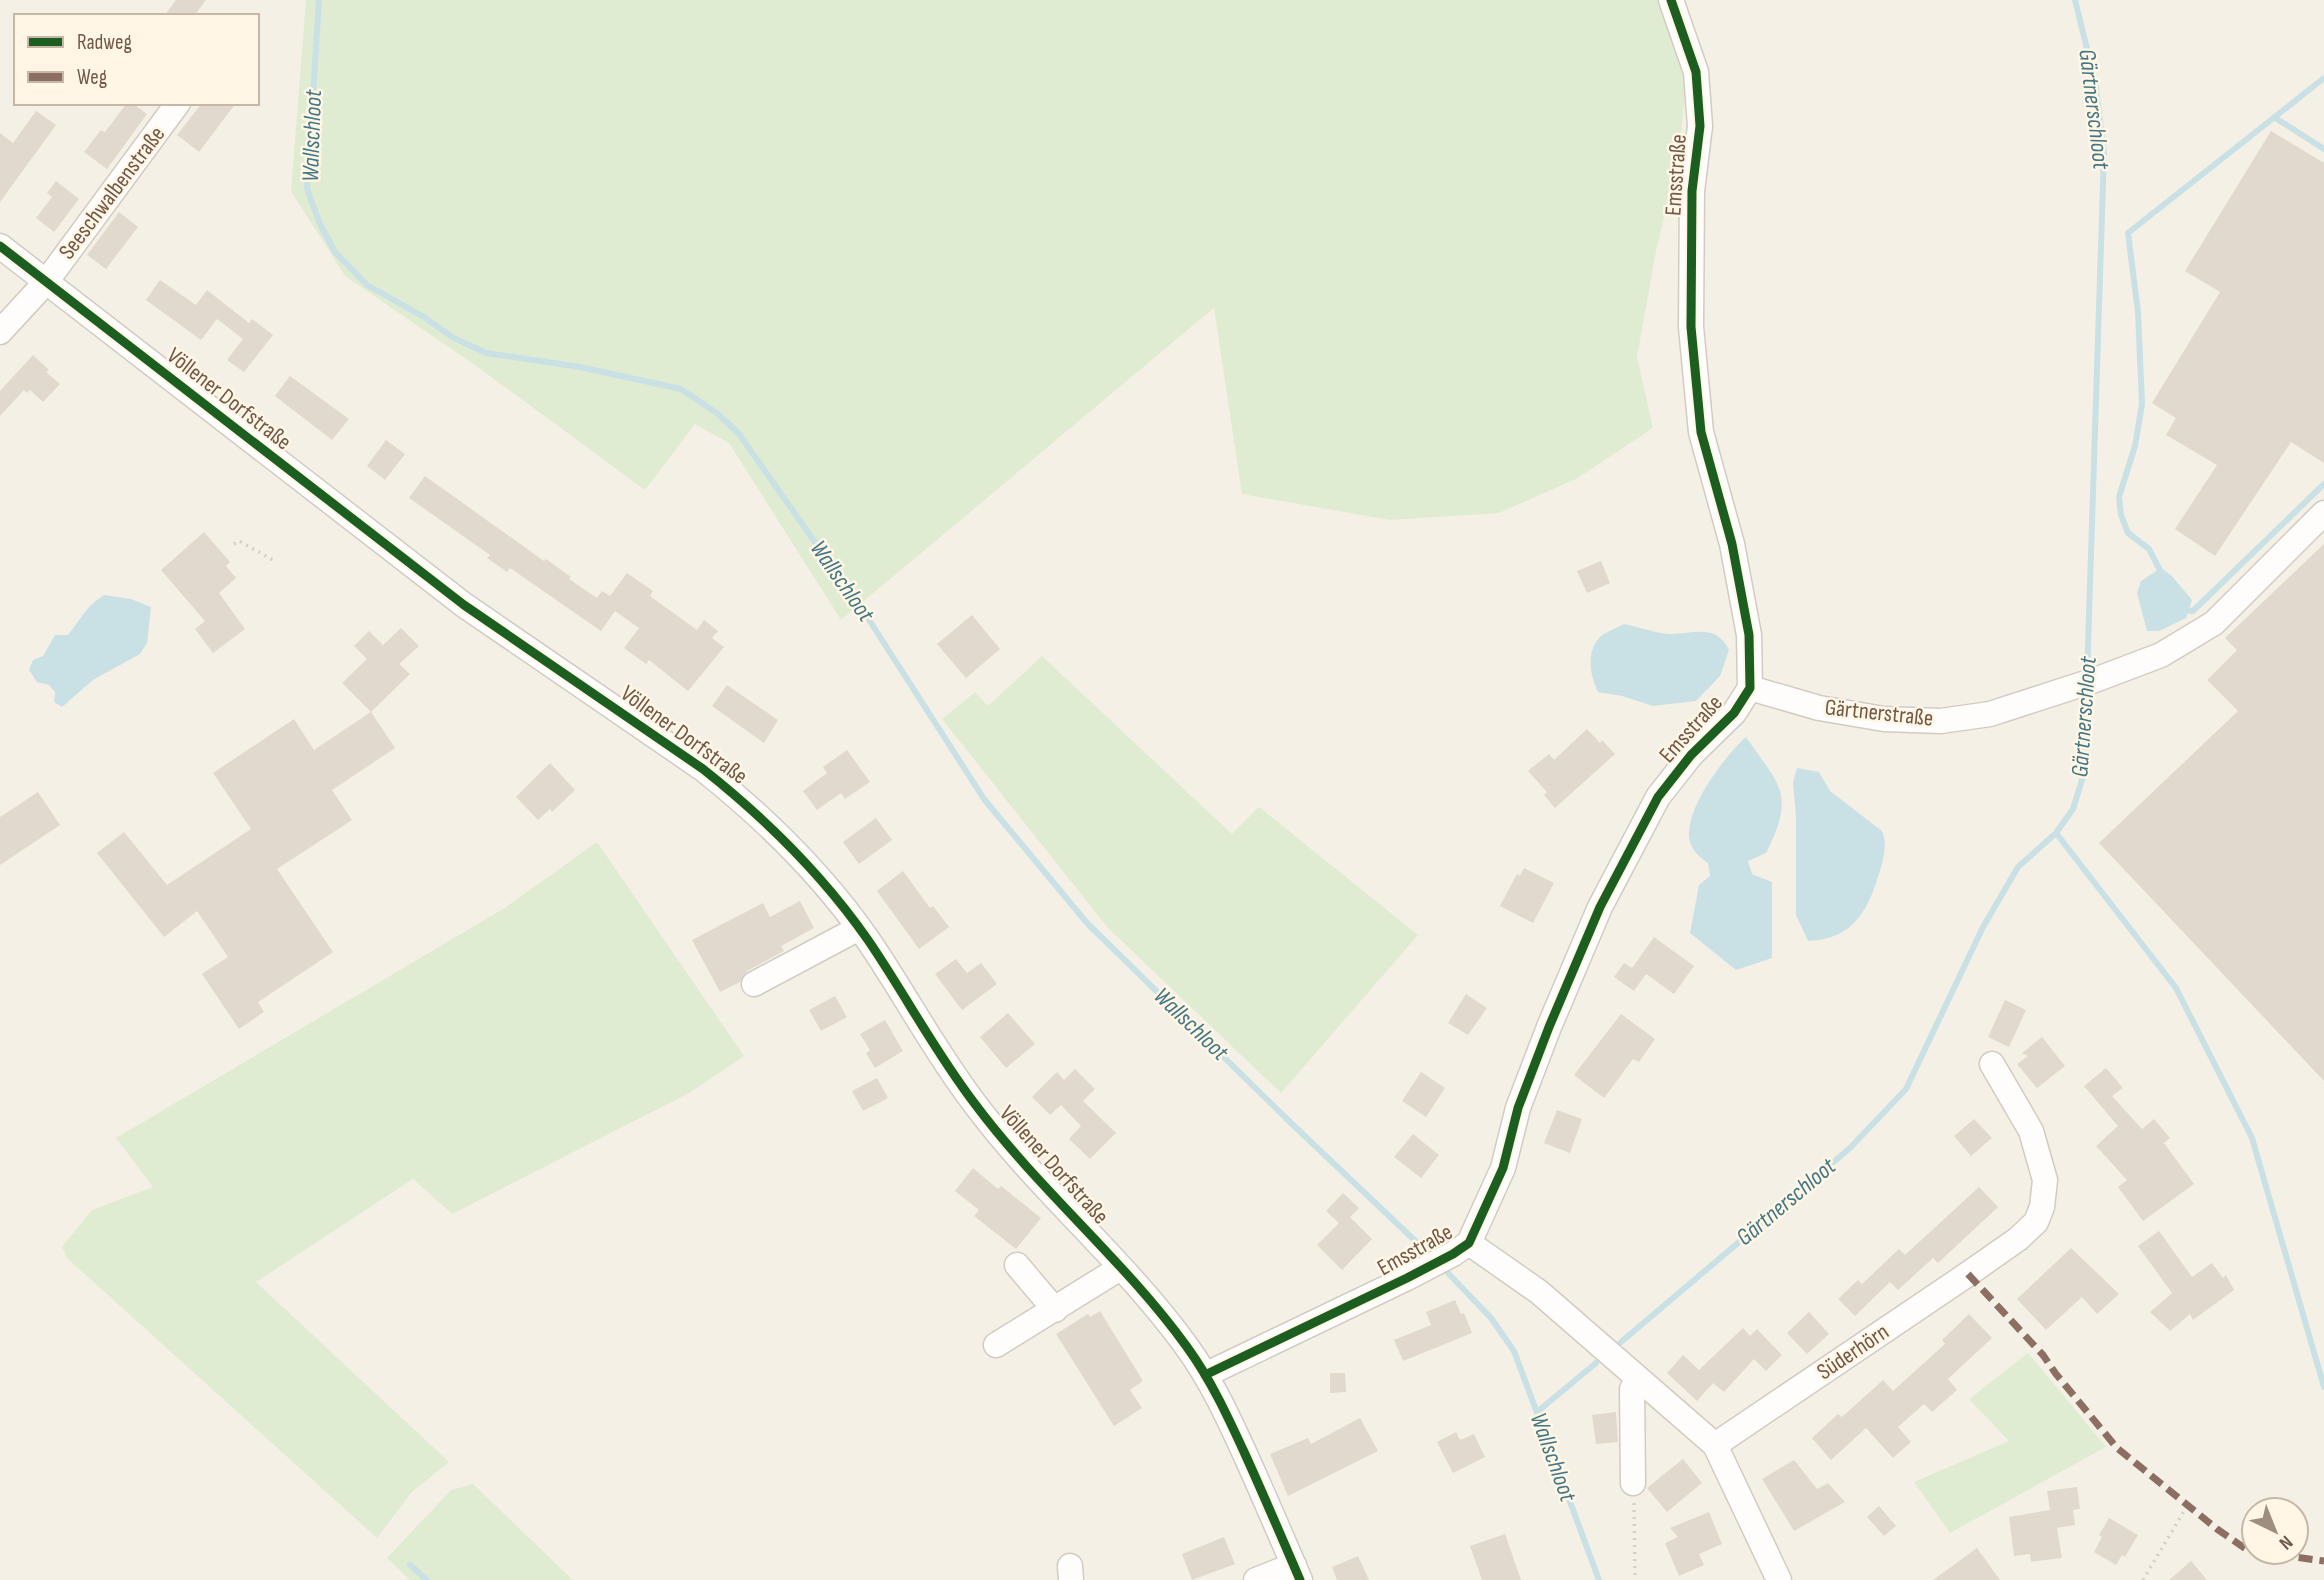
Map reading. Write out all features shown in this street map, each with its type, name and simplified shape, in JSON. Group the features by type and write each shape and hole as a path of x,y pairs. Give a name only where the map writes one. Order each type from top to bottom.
{"street":[{"name":"Emsstraße","path":"1205,1375 1407,1278 1469,1243 1503,1168 1518,1108 1600,907 1658,797 1691,755 1734,713 1750,688 1749,635 1732,544 1701,432 1690,327 1692,191 1700,127 1696,72 1671,0"},
{"name":"Seeschwalbenstraße","path":"0,332 46,282 177,105"},
{"name":"Völlener Dorfstraße","path":"0,246 464,605 663,741 735,794 793,848 859,928 975,1105 1121,1268 1172,1328 1205,1375 1235,1432 1297,1573"},
{"name":"Gärtnerstraße","path":"1750,688 1832,710 1884,719 1941,721 1990,714 2161,655 2214,623 2324,513"},
{"path":"754,984 859,928"},
{"name":"Süderhörn","path":"1715,1445 2018,1239 2036,1222 2042,1207 2045,1180 2031,1130 1992,1065"},
{"path":"1469,1243 1539,1292 1715,1445 1779,1580"},
{"path":"1017,1265 1055,1310"},
{"path":"996,1345 1121,1268"},
{"path":"1633,1483 1632,1389 1639,1379"},
{"path":"1256,1580 1297,1573"}],"path":[{"path":"234,544 239,541 273,560"},
{"path":"1633,1483 1635,1580"},
{"path":"2143,1580 2187,1506"}],"green space":[{"path":"306,0 1657,0 1683,75 1687,74 1679,155 1656,251 1637,357 1653,428 1576,479 1499,513 1390,520 1242,494 1214,308 841,620 729,443 695,424 645,490 479,368 345,276 291,191"},
{"path":"1042,656 1232,834 1259,807 1418,935 1281,1093 1108,928 942,719 975,692 988,706"},
{"path":"597,842 744,1056 691,1092 452,1214 413,1179 256,1282 449,1462 412,1492 377,1538 68,1259 62,1247 92,1210 153,1187 116,1138 503,909"},
{"path":"2028,1353 2106,1447 1950,1533 1914,1482 2009,1441 1969,1399"},
{"path":"473,1484 573,1580 410,1580 387,1558 451,1490"}],"water":[{"path":"2161,568 2172,576 2192,600 2186,618 2159,631 2147,631 2137,593 2141,581"},
{"path":"104,595 131,599 151,607 147,643 140,654 93,680 62,707 54,702 55,692 49,685 37,682 29,670 33,660 43,656 55,635 68,635 88,608"},
{"path":"1624,624 1664,633 1703,632 1717,636 1729,650 1720,676 1696,701 1653,706 1598,692 1591,672 1592,651 1599,638"},
{"path":"1746,737 1775,780 1782,803 1775,833 1766,853 1748,861 1752,874 1772,882 1772,958 1736,970 1690,933 1699,885 1710,876 1708,863 1695,852 1689,837 1690,825 1700,797 1718,769"},
{"path":"1797,768 1819,772 1830,791 1882,831 1885,842 1874,888 1856,921 1836,935 1808,941 1796,915 1796,816 1793,782"}],"building":[{"path":"176,0 206,0 196,14 166,14"},
{"path":"125,105 135,105 147,114 107,169 84,152 101,130 105,132"},
{"path":"200,105 234,105 199,152 177,135"},
{"path":"36,111 56,125 0,202 0,133 13,143"},
{"path":"2271,131 2324,163 2324,463 2291,442 2215,556 2175,529 2217,465 2166,435 2176,418 2152,403 2220,292 2185,271"},
{"path":"56,181 79,199 54,232 36,218 52,197 47,193"},
{"path":"119,212 138,227 106,269 87,255"},
{"path":"160,280 196,305 207,290 249,323 252,319 273,335 244,372 227,360 243,339 217,319 201,340 146,300"},
{"path":"33,355 60,384 43,402 30,390 27,393 24,390 0,416 0,391"},
{"path":"290,376 349,419 332,440 275,396"},
{"path":"386,440 405,454 385,480 367,466"},
{"path":"425,476 544,561 546,559 597,598 602,591 610,596 627,573 653,591 650,596 697,630 704,620 718,631 712,638 724,647 688,691 649,660 646,664 624,648 639,628 615,611 601,631 510,568 507,572 487,558 490,555 409,498"},
{"path":"204,532 230,562 226,566 236,578 219,593 245,629 213,653 195,629 205,621 161,570"},
{"path":"2324,544 2324,1081 2099,843 2238,711 2207,680 2237,650 2225,638"},
{"path":"1601,561 1610,583 1587,593 1577,571"},
{"path":"972,615 1000,649 966,678 937,644"},
{"path":"401,628 419,646 399,664 410,674 371,712 342,683 367,659 354,646 369,631 383,645"},
{"path":"727,685 778,720 764,743 712,706"},
{"path":"371,712 395,748 332,790 352,820 277,869 333,952 258,1002 264,1012 239,1029 202,974 228,957 197,911 164,937 97,853 124,832 167,885 251,829 213,773 294,719 314,750"},
{"path":"1587,729 1615,754 1555,808 1544,795 1547,792 1528,771 1549,754 1554,760"},
{"path":"847,750 870,782 845,799 841,793 817,810 803,791 827,773 823,767"},
{"path":"550,763 575,790 552,812 550,809 538,820 516,797"},
{"path":"38,792 60,825 0,865 0,817"},
{"path":"876,818 892,840 859,864 843,842"},
{"path":"1524,868 1554,883 1533,923 1500,906 1517,874 1520,876"},
{"path":"903,871 930,908 933,906 949,927 919,949 877,891"},
{"path":"800,901 814,928 781,946 784,951 747,971 740,982 720,992 692,940 763,903 770,917"},
{"path":"1654,937 1694,966 1674,994 1646,974 1634,991 1614,977 1624,963 1632,968"},
{"path":"956,959 967,973 981,963 997,984 962,1010 935,974"},
{"path":"1466,994 1487,1008 1468,1035 1448,1023"},
{"path":"835,996 847,1017 821,1031 809,1010"},
{"path":"2005,1000 2026,1010 2009,1047 1988,1037"},
{"path":"1008,1013 1035,1044 1006,1068 980,1037"},
{"path":"1621,1014 1655,1039 1639,1062 1633,1059 1604,1098 1574,1075"},
{"path":"885,1020 903,1051 875,1068 866,1053 870,1050 860,1034"},
{"path":"2042,1037 2065,1066 2037,1088 2017,1064 2028,1056 2022,1053"},
{"path":"2106,1068 2123,1088 2112,1096 2142,1129 2154,1119 2170,1138 2164,1143 2194,1184 2143,1221 2118,1187 2127,1180 2096,1146 2118,1126 2084,1086"},
{"path":"1075,1069 1095,1089 1083,1101 1116,1133 1090,1159 1069,1139 1081,1126 1061,1105 1050,1115 1032,1097 1057,1072 1064,1080"},
{"path":"1421,1072 1445,1088 1426,1117 1402,1101"},
{"path":"877,1078 888,1098 863,1111 852,1091"},
{"path":"1557,1110 1582,1119 1570,1153 1544,1143"},
{"path":"1974,1119 1992,1138 1971,1156 1954,1136"},
{"path":"1413,1134 1439,1155 1421,1178 1394,1157"},
{"path":"973,1168 998,1189 1001,1186 1041,1218 1016,1249 974,1216 979,1210 955,1191"},
{"path":"1979,1187 1998,1207 1938,1263 1933,1258 1898,1290 1890,1282 1855,1316 1838,1299 1858,1280 1862,1284 1899,1249 1905,1255"},
{"path":"1343,1193 1359,1208 1350,1217 1372,1239 1342,1270 1317,1245 1339,1223 1326,1211"},
{"path":"2159,1231 2192,1277 2212,1263 2223,1278 2226,1275 2234,1290 2193,1320 2190,1314 2170,1331 2150,1312 2172,1293 2138,1246"},
{"path":"2071,1248 2119,1294 2097,1314 2082,1297 2046,1330 2017,1299"},
{"path":"1455,1300 1472,1333 1403,1361 1394,1340 1431,1325 1426,1312"},
{"path":"1100,1311 1143,1381 1130,1390 1142,1408 1114,1426 1056,1334 1088,1314 1090,1317"},
{"path":"1809,1312 1829,1334 1807,1354 1787,1333"},
{"path":"1969,1314 1992,1338 1948,1379 1957,1390 1932,1412 1924,1404 1898,1427 1911,1442 1893,1458 1866,1428 1831,1460 1812,1438 1838,1414 1842,1417 1883,1380 1893,1391 1945,1344 1942,1340"},
{"path":"1743,1328 1750,1336 1757,1329 1782,1355 1766,1371 1754,1359 1724,1392 1713,1383 1697,1401 1667,1373 1683,1355 1699,1370"},
{"path":"1330,1373 1345,1373 1346,1392 1330,1393"},
{"path":"1616,1412 1618,1442 1596,1444 1592,1415"},
{"path":"1360,1418 1378,1451 1288,1496 1270,1454 1308,1438 1311,1444"},
{"path":"1456,1432 1460,1440 1474,1434 1485,1457 1453,1473 1437,1442"},
{"path":"1683,1459 1702,1483 1667,1512 1647,1488"},
{"path":"1794,1460 1817,1489 1828,1483 1845,1502 1794,1531 1762,1479"},
{"path":"2077,1487 2080,1509 2073,1510 2075,1525 2057,1528 2062,1558 2031,1562 2030,1554 2014,1556 2009,1517 2050,1510 2047,1491"},
{"path":"1879,1506 1896,1526 1884,1536 1867,1517"},
{"path":"1709,1512 1722,1544 1699,1554 1704,1565 1679,1576 1665,1543 1678,1537 1670,1528"},
{"path":"2109,1518 2138,1535 2125,1557 2122,1555 2116,1565 2094,1552 2102,1537 2099,1535"},
{"path":"1505,1534 1521,1580 1482,1580 1470,1546"},
{"path":"1224,1537 1235,1564 1192,1580 1182,1554"},
{"path":"1977,1548 2000,1580 1933,1580"},
{"path":"1358,1556 1369,1580 1337,1580 1332,1567"},
{"path":"2191,1561 2207,1580 2169,1580"}],"waterway":[{"name":"Wallschloot","path":"319,0 307,189 320,224 335,252 367,285 424,317 452,337 486,353 580,367 681,389 718,414 739,434 864,612 984,799 1087,923 1426,1251"},
{"name":"Gärtnerschloot","path":"2075,0 2095,81 2104,153 2087,677"},
{"path":"2162,574 2149,549 2128,533 2121,515 2119,497 2135,446 2142,404 2138,312 2128,233 2324,78"},
{"path":"2274,117 2324,149"},
{"path":"2184,610 2193,611 2324,484"},
{"name":"Gärtnerschloot","path":"1621,1342 1850,1148 1906,1089 1983,927 2018,867 2056,833 2073,809 2082,780 2087,688"},
{"path":"2056,833 2176,988 2252,1138 2324,1387"},
{"name":"Wallschloot","path":"1448,1273 1491,1318 1514,1351 1599,1580"},
{"name":"Gärtnerschloot","path":"1537,1412 1596,1363"},
{"path":"410,1565 427,1580"}],"marked path":[{"path":"1968,1274 2043,1355 2117,1448 2240,1545"},
{"path":"2310,1559 2324,1561"}],"cycle path":[{"path":"1205,1375 1407,1278 1469,1243 1503,1168 1518,1108 1600,907 1658,797 1691,755 1734,713 1750,688 1749,635 1732,544 1701,432 1691,327 1692,191 1700,126 1696,72 1671,0"},
{"path":"0,246 464,605 703,769 792,848 832,892 868,940 947,1064 1000,1136 1136,1284 1187,1347 1226,1413 1300,1580"}]}
